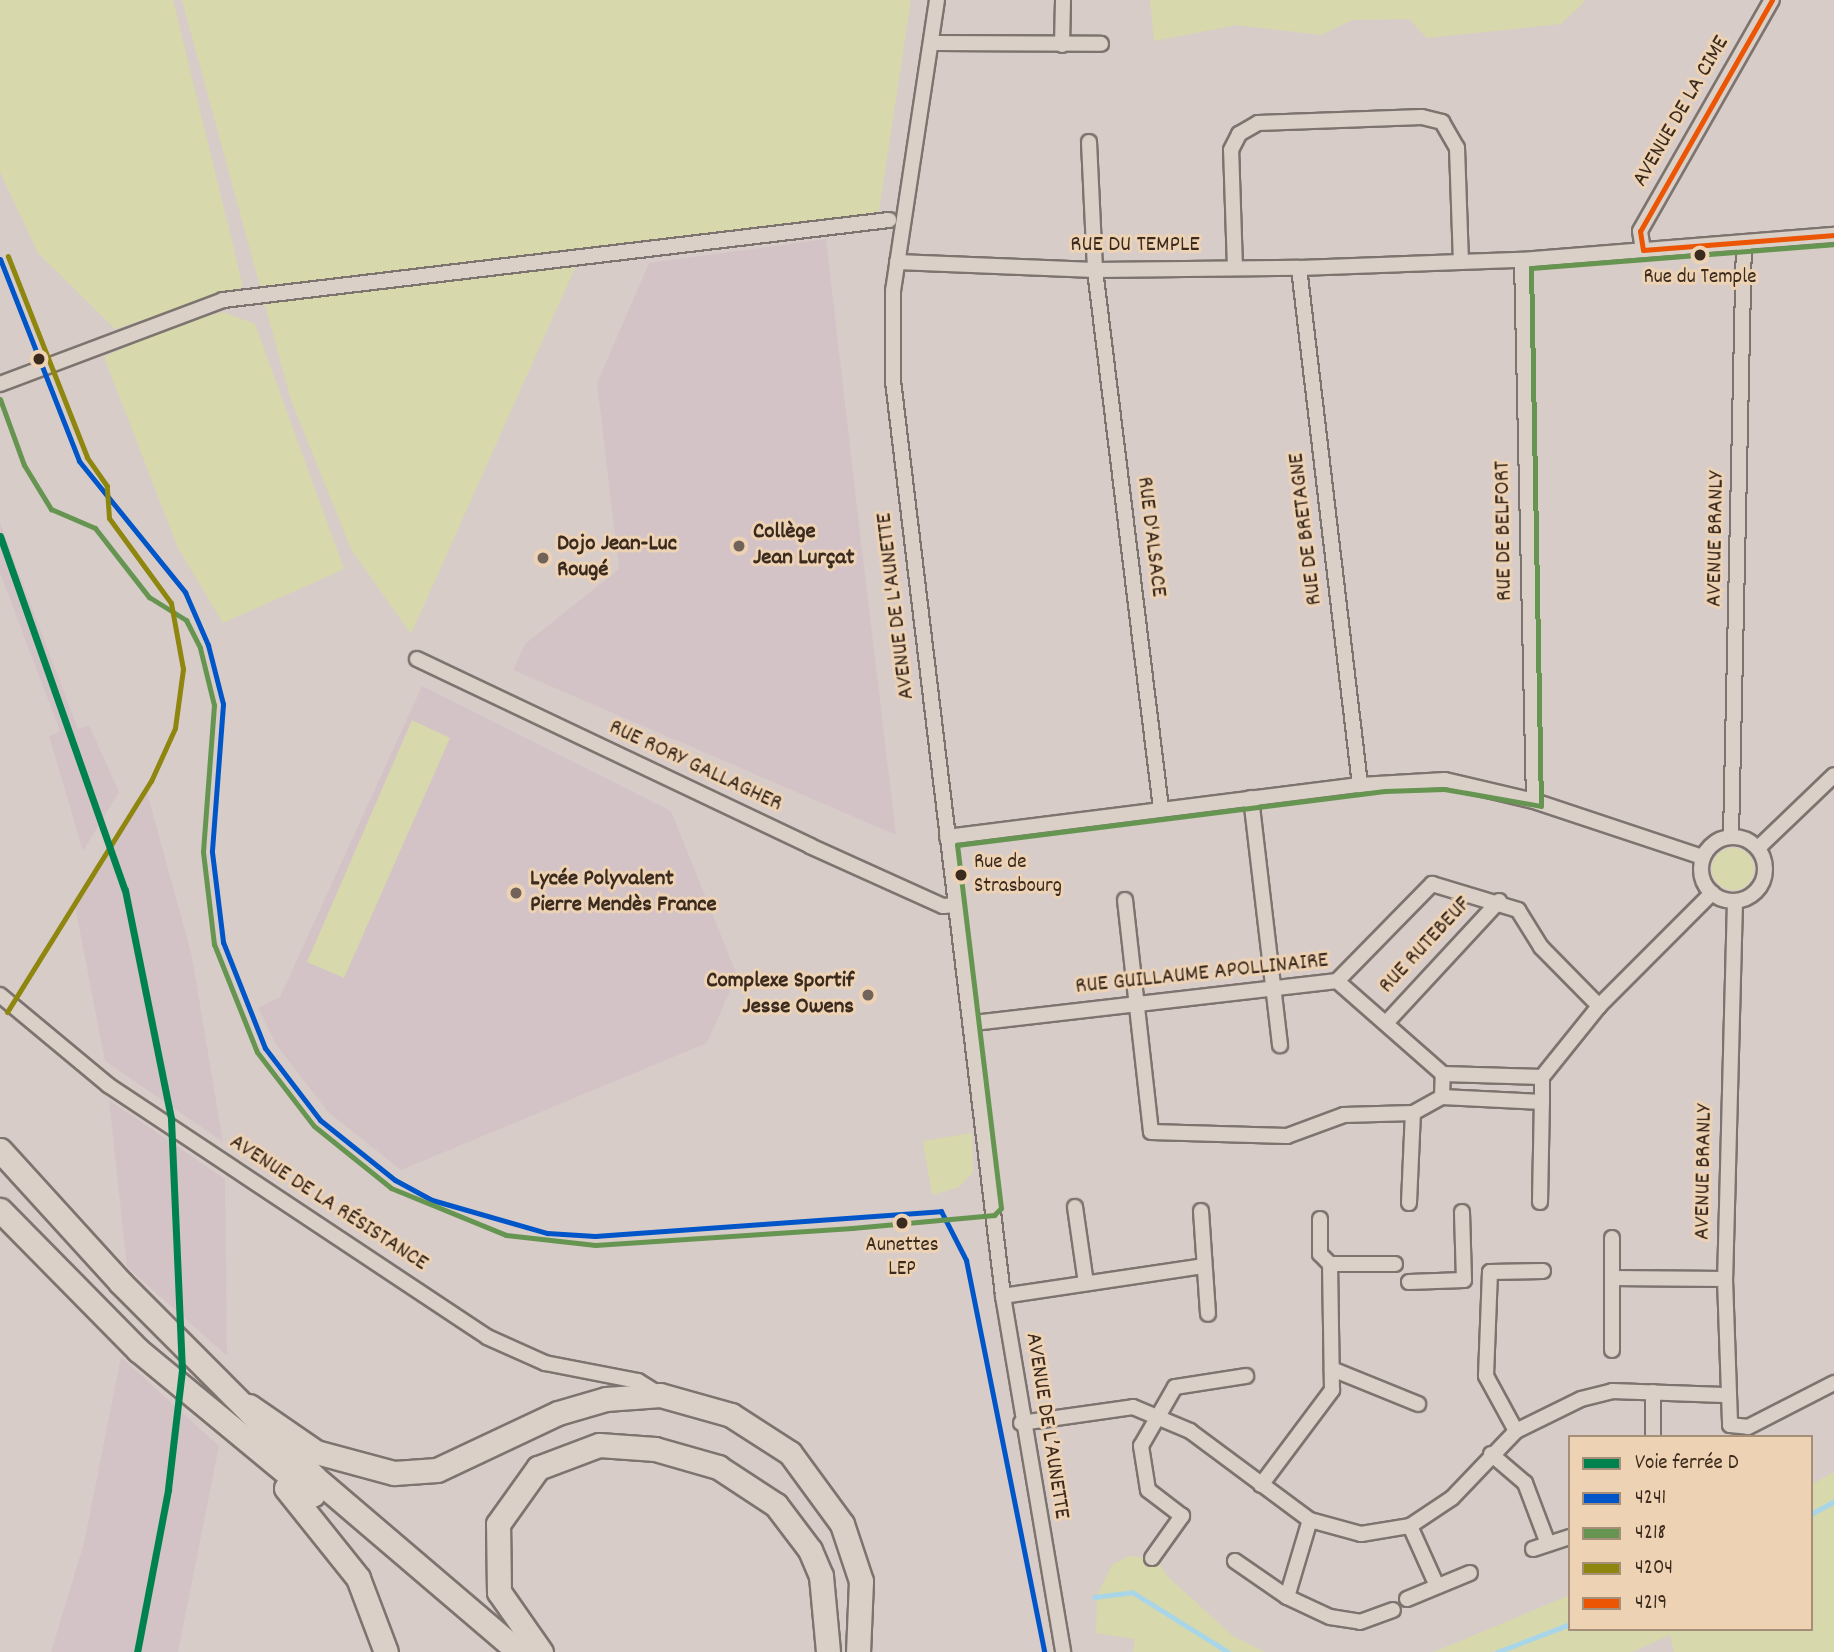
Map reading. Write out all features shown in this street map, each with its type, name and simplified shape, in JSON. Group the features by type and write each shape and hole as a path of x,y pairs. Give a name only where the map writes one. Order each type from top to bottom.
{"main road":[{"path":"0,1150 121,1283 249,1406 314,1477 519,1652"},
{"path":"0,1210 138,1350 223,1423 333,1540 358,1578 386,1652"},
{"path":"249,1406 316,1452 394,1473 437,1470 558,1413 606,1399 660,1395 731,1415 763,1432 810,1475 855,1554 862,1604 858,1652"},
{"path":"223,1423 247,1436 430,1602 496,1652"},
{"path":"541,1652 499,1592 498,1524 538,1468 598,1445 655,1449 718,1467 776,1505 810,1550 821,1576 828,1652"}],"street":[{"name":"AVENUE DE L'AUNETTE","path":"937,0 935,43 897,262 893,382 947,837 974,1023 993,1206"},
{"path":"1062,45 1063,0"},
{"name":"AVENUE DE LA CIME","path":"1643,250 1640,231 1772,0"},
{"path":"935,43 1101,44"},
{"path":"1235,268 1231,150 1239,134 1258,123 1422,117 1442,122 1457,148 1461,262"},
{"name":"RUE D'ALSACE","path":"1089,142 1095,271 1161,808"},
{"path":"0,384 223,300 889,220"},
{"name":"RUE DU TEMPLE","path":"897,262 1095,271 1299,268 1522,260 1834,235"},
{"name":"AVENUE BRANLY","path":"1731,836 1744,242"},
{"name":"RUE DE BELFORT","path":"1522,260 1534,801"},
{"name":"RUE DE BRETAGNE","path":"1299,268 1360,785"},
{"name":"RUE RORY GALLAGHER","path":"417,659 810,846 943,906 957,905"},
{"path":"1758,848 1834,775"},
{"path":"947,837 1360,785 1445,780 1534,801 1702,858"},
{"path":"1251,799 1280,1045"},
{"path":"1731,836 1758,848 1766,867 1760,886 1735,901 1712,893 1701,874 1702,858 1711,844 1731,836"},
{"path":"1337,981 1432,884 1499,901 1524,914 1541,947 1599,1006"},
{"path":"1540,1202 1542,1077 1599,1006 1712,893"},
{"path":"1125,900 1151,1132 1287,1136 1344,1115 1413,1113 1442,1097 1542,1102"},
{"name":"RUE RUTEBEUF","path":"1387,1022 1499,901"},
{"name":"AVENUE BRANLY","path":"1735,901 1725,1279 1724,1395 1730,1425 1748,1427 1834,1383"},
{"name":"RUE GUILLAUME APOLLINAIRE","path":"974,1023 1337,981 1387,1022 1443,1074"},
{"name":"AVENUE DE LA RÉSISTANCE","path":"0,995 108,1085 487,1337 545,1363 638,1381 660,1395"},
{"path":"1442,1097 1443,1074 1542,1077"},
{"path":"1409,1203 1413,1113"},
{"name":"AVENUE DE L’AUNETTE","path":"993,1206 1021,1423 1063,1652"},
{"path":"1075,1207 1086,1283"},
{"path":"1201,1211 1208,1314"},
{"path":"1462,1212 1464,1280"},
{"path":"1261,1485 1332,1390 1330,1264 1320,1254 1320,1219"},
{"path":"1612,1238 1612,1350"},
{"path":"1330,1264 1395,1264"},
{"path":"1003,1296 1203,1266"},
{"path":"1409,1282 1464,1280 1490,1272 1544,1271"},
{"path":"1490,1272 1486,1376 1517,1431"},
{"path":"1612,1278 1725,1279"},
{"path":"1332,1369 1418,1404"},
{"path":"1152,1558 1182,1516 1148,1490 1141,1446 1175,1387 1246,1376"},
{"path":"1021,1423 1133,1407 1190,1431 1310,1520 1361,1534 1410,1526 1452,1498 1491,1454 1517,1431 1581,1399 1612,1391 1724,1395"},
{"path":"1653,1392 1653,1435"},
{"path":"1491,1454 1525,1483 1548,1544"},
{"path":"1286,1597 1310,1520"},
{"path":"1410,1526 1437,1586"},
{"path":"1533,1549 1568,1538"},
{"path":"1235,1561 1286,1597 1345,1621 1393,1610"},
{"path":"1407,1599 1471,1573"}],"shaded area":[{"name":"Collège Jean Lurçat","path":"826,239 896,835 513,670 525,644 619,569 597,383 649,263"},
{"path":"0,523 78,729 89,725 119,792 83,851 49,736 60,731 0,573"},
{"name":"Lycée Polyvalent Pierre Mendès France","path":"422,686 671,811 737,975 707,1043 401,1170 328,1112 275,1043 258,1008 280,997"},
{"path":"147,792 192,956 223,1142 105,1061 75,906"},
{"path":"109,1100 225,1179 227,1356 127,1267"},
{"path":"121,1357 219,1446 178,1652 51,1652 84,1543"}],"green space":[{"path":"0,0 173,0 243,287 115,329 38,253 0,172"},
{"path":"182,0 911,0 878,217 579,259 411,634 351,549 291,400"},
{"path":"1150,0 1586,0 1561,24 1427,38 1409,19 1352,20 1321,35 1237,25 1154,41"},
{"path":"223,312 255,324 344,569 223,623 178,548 104,357 172,326"},
{"path":"412,720 450,738 344,978 307,962"},
{"path":"1733,848 1748,854 1754,869 1748,884 1733,890 1718,884 1712,869 1718,854"},
{"path":"972,1133 973,1172 959,1187 932,1195 923,1141"},
{"path":"1834,1472 1834,1652 1674,1652 1670,1635 1632,1652 1434,1652 1568,1596 1568,1631 1813,1631 1813,1484"},
{"path":"1129,1556 1156,1559 1167,1576 1233,1636 1265,1652 1133,1652 1135,1639 1096,1633 1097,1596 1112,1565"}],"waterway":[{"path":"1813,1513 1834,1501"},
{"path":"1094,1597 1132,1592 1228,1652"},
{"path":"1497,1652 1568,1625"}],"rail line":[{"name":"D","path":"0,536 125,890 171,1119 182,1370 168,1490 137,1652"}],"transit line":[{"name":"4219","path":"1772,0 1640,231 1643,250 1834,235"},
{"name":"4218","path":"0,399 24,465 51,509 95,528 149,597 186,620 200,648 214,705 203,852 214,944 257,1052 314,1126 391,1188 506,1235 595,1245 852,1228 994,1215 1001,1208 957,845 1385,791 1444,789 1541,806 1531,268 1834,244"},
{"name":"4204","path":"7,1012 151,781 175,728 183,669 171,603 109,518 107,486 87,457 8,256"},
{"name":"4241","path":"0,259 79,461 185,592 208,645 223,704 212,852 223,942 265,1048 320,1120 395,1180 432,1200 547,1233 595,1236 941,1211"},
{"name":"4241","path":"941,1211 966,1260 1044,1652"}],"place":[{"name":"Rue du Temple","path":"1700,255"},
{"name":"Collège Jean Lurçat","path":"739,546"},
{"name":"Dojo Jean-Luc Rougé","path":"543,558"},
{"name":"Rue de Strasbourg","path":"961,875"},
{"name":"Lycée Polyvalent Pierre Mendès France","path":"516,893"},
{"name":"Complexe Sportif Jesse Owens","path":"868,995"},
{"name":"Aunettes LEP","path":"902,1223"}]}
